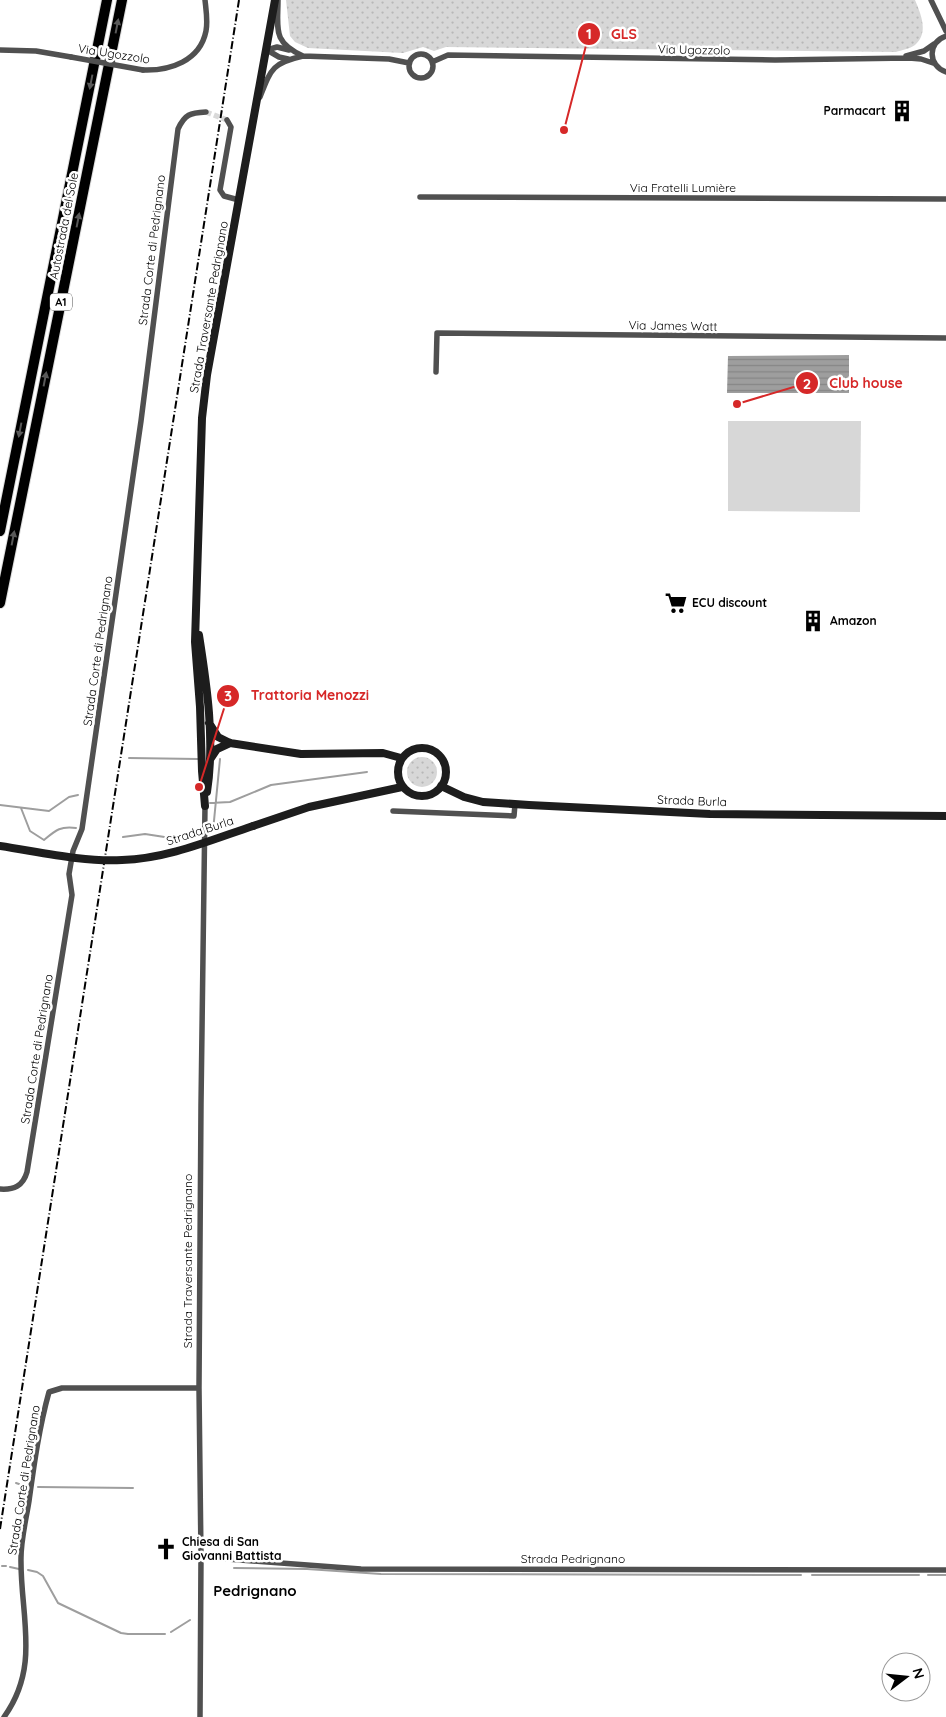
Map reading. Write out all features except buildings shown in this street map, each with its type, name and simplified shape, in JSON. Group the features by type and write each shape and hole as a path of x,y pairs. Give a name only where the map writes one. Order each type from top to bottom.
{"highway":[{"name":"Autostrada del Sole","path":"0,531 107,0"},
{"name":"Autostrada del Sole","path":"0,603 122,0"}],"street":[{"name":"Via Ugozzolo","path":"0,50 36,51 143,70 167,68 188,60 201,45 206,30 205,0"},
{"path":"276,0 278,29 282,42 289,50"},
{"name":"Strada Traversante Pedrignano","path":"200,1717 200,1105 205,806 195,642 202,418 207,375 276,0"},
{"path":"931,0 946,31"},
{"name":"Via Ugozzolo","path":"898,58 924,51 946,36"},
{"path":"934,44 932,50 933,63 940,70 946,72"},
{"name":"Via Ugozzolo","path":"267,50 277,47 303,56"},
{"path":"267,50 279,57 288,59"},
{"name":"Via Ugozzolo","path":"256,108 272,68 288,59 303,56 389,59 409,63 420,54 428,56 432,62 448,55 765,60 898,58 921,59 933,63"},
{"path":"409,63 412,74 423,78 432,72 432,62"},
{"name":"Strada Corte di Pedrignano","path":"0,1189 9,1190 25,1179 28,1162 72,895 69,874 73,851 82,829 98,725 141,420 178,129 182,120 191,113 206,112"},
{"path":"227,120 231,127 220,190 224,196 239,200"},
{"name":"Via Fratelli Lumière","path":"420,197 946,199"},
{"name":"Via James Watt","path":"436,372 437,333 946,338"},
{"name":"Strada Traversante Pedrignano","path":"197,620 209,723 214,739 205,806"},
{"name":"Strada Traversante Pedrignano","path":"198,674 204,700 206,730 214,739"},
{"path":"202,750 214,739 219,744 230,743 301,754 383,753 401,758"},
{"path":"210,759 217,749 230,743"},
{"path":"422,748 433,751 442,758 444,764 446,775 441,786 433,794 422,796 411,794 402,787 397,773 401,758 407,752 414,749 422,748"},
{"name":"Strada Burla","path":"441,786 464,797 483,802 514,804 710,814 946,816"},
{"name":"Strada Burla","path":"0,846 69,857 123,860 157,856 183,850 309,808 402,787"},
{"path":"393,811 514,816 514,804"},
{"name":"Strada Corte di Pedrignano","path":"4,1717 14,1703 21,1685 25,1661 27,1639 22,1594 21,1557 41,1419 49,1392 62,1388 199,1388"},
{"name":"Strada Pedrignano","path":"201,1557 361,1569 946,1570"}],"shaded area":[{"path":"286,0 915,0 923,29 922,35 915,45 896,52 446,47 434,51 423,47 403,53 308,48 295,42 290,36"},
{"path":"849,355 849,393 727,393 728,356"},
{"path":"728,421 861,421 860,512 728,511"},
{"path":"422,757 432,762 437,772 432,782 422,787 412,782 407,772 412,762"}],"waterway":[{"path":"129,758 198,759"},
{"path":"123,837 145,834 171,838 213,831 220,759"},
{"path":"210,803 230,802 271,785 367,772"},
{"path":"0,805 49,811 69,797 78,795"},
{"path":"21,808 30,831 44,840 58,829 76,828"},
{"path":"38,1487 133,1488"},
{"path":"10,1567 19,1569"},
{"path":"234,1568 307,1569 381,1574 801,1575"},
{"path":"28,1570 43,1576 58,1603 121,1633 165,1634"},
{"path":"812,1575 919,1575"},
{"path":"928,1575 946,1575"},
{"path":"171,1632 190,1620"}],"tunnel":[{"path":"206,112 227,120"}],"railway":[{"path":"0,1529 239,0"}],"place":[{"name":"Parmacart","path":"902,111"},
{"name":"GLS","path":"564,130"},
{"name":"Club house","path":"737,404"},
{"name":"ECU discount","path":"676,603"},
{"name":"Amazon","path":"813,621"},
{"name":"Trattoria Menozzi","path":"199,787"},
{"name":"Chiesa di San Giovanni Battista","path":"166,1549"}],"district":[{"name":"Pedrignano","path":"255,1591"}]}
